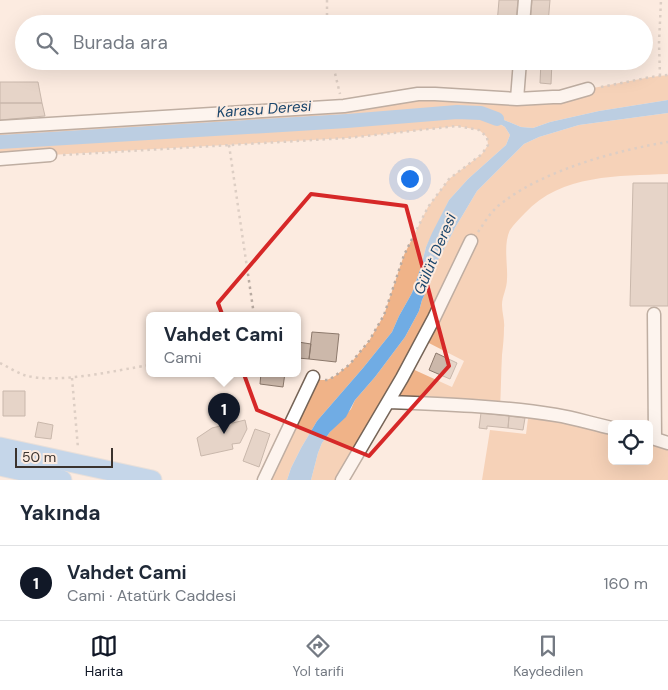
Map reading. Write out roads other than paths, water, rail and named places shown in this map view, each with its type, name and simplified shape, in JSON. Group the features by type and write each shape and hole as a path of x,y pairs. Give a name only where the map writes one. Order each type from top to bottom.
{"highway":[{"path":"0,448 152,480"},
{"path":"0,466 62,480"}],"street":[{"path":"524,15 525,0"},
{"path":"517,99 519,70"},
{"path":"0,127 344,106 418,94 517,99 560,97 588,89"},
{"path":"0,160 50,155"},
{"path":"342,480 434,318 472,241"},
{"path":"652,420 654,314"},
{"path":"264,480 312,377"},
{"path":"388,402 510,409 558,415 608,427"},
{"path":"653,438 668,443"}],"water":[{"name":"Gülüt Deresi","path":"668,100 668,113 579,125 539,137 524,144 477,191 435,264 419,311 405,337 355,400 346,417 330,432 322,443 311,480 287,480 301,448 317,421 392,332 412,293 426,247 449,200 468,179 506,145 510,135 505,127 481,113 497,117 521,127 533,128 550,122 599,111"}],"waterway":[{"name":"Karasu Deresi","path":"0,142 347,121 457,112 481,113 497,119"}],"place":[{"name":"Vahdet Cami","path":"224,434"}]}
